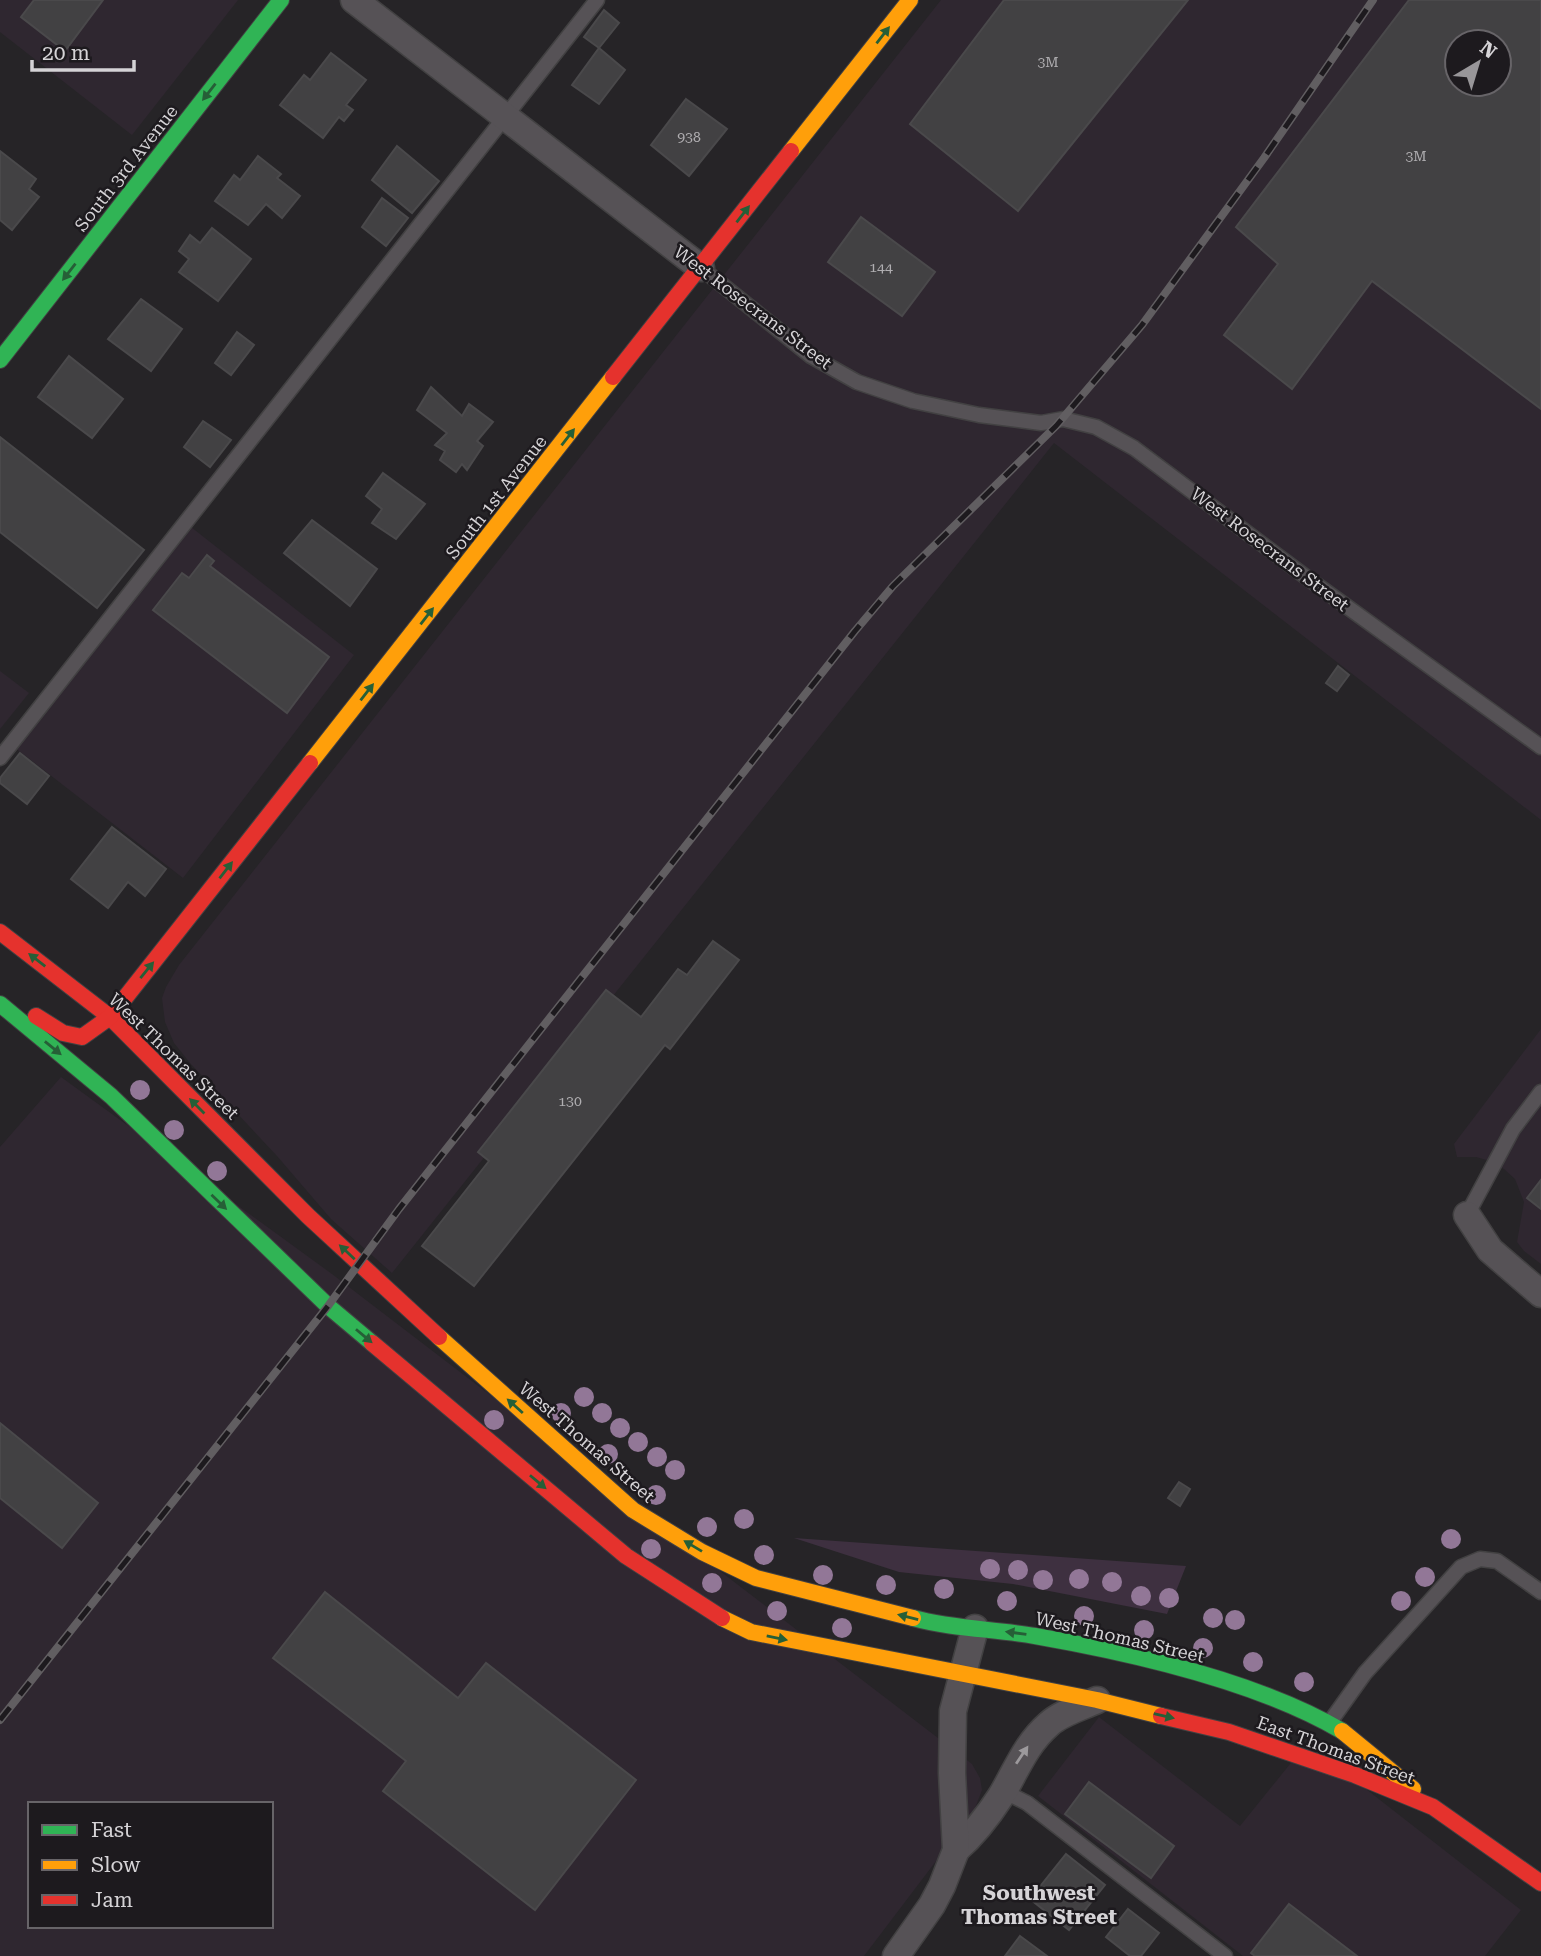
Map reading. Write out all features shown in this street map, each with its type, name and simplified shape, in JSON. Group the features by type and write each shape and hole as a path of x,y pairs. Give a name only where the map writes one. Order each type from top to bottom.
{"main road":[{"name":"South 3rd Avenue","path":"0,360 282,0"},
{"name":"South 1st Avenue","path":"0,991 71,1037 82,1038 110,1017 910,0"},
{"name":"West Thomas Street","path":"0,932 110,1017 308,1216 443,1341 633,1510 702,1552 756,1578 927,1622 1066,1642 1156,1662 1269,1697 1330,1722 1363,1744 1433,1807"},
{"path":"0,1004 111,1096 328,1306 626,1556 714,1614 751,1632 1097,1700"},
{"name":"East Thomas Street","path":"1097,1700 1229,1732 1355,1775 1433,1807 1490,1844 1541,1883"}],"street":[{"name":"West Rosecrans Street","path":"354,0 701,268"},
{"path":"1467,1215 1490,1250 1541,1294"},
{"path":"896,1956 943,1886 956,1850 952,1773 953,1711 975,1628"},
{"path":"956,1850 972,1836 1003,1791 1028,1747 1051,1722 1097,1700"}],"lane":[{"path":"0,758 597,0"},
{"name":"West Rosecrans Street","path":"701,268 811,356 857,382 913,401 979,415 1041,423 1063,419 1096,427 1134,448 1306,577 1541,747"},
{"path":"1467,1215 1513,1129 1541,1092"},
{"path":"1330,1722 1365,1673 1461,1567 1480,1559 1497,1561 1541,1592"},
{"path":"1003,1791 1027,1804 1225,1956"}],"shaded area":[{"path":"0,0 238,0 132,135 0,32"},
{"path":"941,0 1541,0 1541,820 1054,443 392,1273 331,1219 174,1043 165,1022 162,998 179,965"},
{"path":"191,527 354,655 183,878 14,747"},
{"path":"0,671 29,693 0,729"},
{"path":"1541,1029 1541,1264 1517,1242 1524,1202 1515,1179 1490,1161 1476,1157 1457,1157 1454,1144"},
{"path":"61,1077 332,1274 972,1764 980,1778 982,1790 974,1811 864,1956 0,1956 0,1147"},
{"path":"794,1538 1186,1566 1167,1614 1013,1584 899,1572"},
{"path":"1099,1717 1240,1826 1307,1743 1521,1910 1485,1956 1243,1956 1038,1796"}],"building":[{"path":"34,0 103,0 65,51 21,17"},
{"path":"1004,0 1188,0 1018,211 910,124"},
{"path":"1409,0 1541,0 1541,409 1372,281 1292,389 1224,335 1278,264 1236,227"},
{"path":"604,10 619,23 599,48 584,37"},
{"path":"599,48 625,70 599,104 572,85"},
{"path":"331,53 366,80 346,105 353,110 344,121 339,117 323,138 280,105 304,75 310,80"},
{"path":"686,99 727,129 689,176 651,145"},
{"path":"397,146 439,181 412,213 372,180"},
{"path":"0,151 36,179 29,189 39,197 12,230 0,220"},
{"path":"258,156 281,174 277,178 300,196 282,218 266,204 248,225 215,201 234,175 240,180"},
{"path":"382,198 408,218 386,246 362,227"},
{"path":"861,217 935,272 902,316 828,262"},
{"path":"212,228 251,259 218,301 179,272 189,259 179,251 190,235 200,243"},
{"path":"141,299 182,329 151,371 108,339"},
{"path":"237,332 254,345 231,375 215,363"},
{"path":"69,356 123,399 92,438 38,397"},
{"path":"431,387 462,416 469,404 493,422 477,441 483,446 467,470 462,464 456,472 440,460 445,451 435,445 447,433 417,410"},
{"path":"203,421 231,440 210,467 184,447"},
{"path":"0,437 144,550 97,608 0,532"},
{"path":"383,473 425,504 396,539 372,523 382,509 366,496"},
{"path":"312,520 377,569 350,606 284,553"},
{"path":"207,555 214,561 210,566 329,657 287,713 153,610 182,573 189,578"},
{"path":"1338,666 1349,675 1337,691 1326,683"},
{"path":"20,753 49,776 27,804 0,783 0,778"},
{"path":"112,827 166,869 145,896 128,882 108,908 71,879"},
{"path":"713,941 739,960 670,1049 665,1045 474,1286 422,1246 489,1161 478,1152 606,990 641,1017 678,969 687,975"},
{"path":"1541,1180 1541,1209 1527,1198"},
{"path":"0,1423 98,1503 62,1548 0,1498"},
{"path":"1179,1482 1190,1489 1180,1506 1168,1498"},
{"path":"325,1592 458,1698 486,1663 636,1780 535,1910 383,1791 406,1761 273,1658"},
{"path":"1089,1782 1174,1846 1151,1878 1065,1814"},
{"path":"1066,1854 1105,1885 1069,1930 1030,1899"},
{"path":"1289,1904 1357,1956 1255,1956 1251,1953"},
{"path":"1128,1909 1159,1933 1141,1956 1130,1956 1106,1937"},
{"path":"1020,1936 1047,1956 1005,1956"}],"railway":[{"path":"0,1720 328,1306 399,1209 855,631 893,586 1056,426 1142,325 1264,158 1373,0"}],"traffic: fast":[{"path":"0,360 281,0"},
{"path":"0,1004 111,1096 328,1306 372,1343"},
{"path":"913,1618 1035,1636 1152,1660 1272,1697 1342,1731"}],"traffic: slow":[{"path":"791,151 910,0"},
{"path":"310,763 613,377"},
{"path":"439,1337 633,1510 702,1552 756,1578 913,1618"},
{"path":"722,1618 751,1632 1097,1700 1161,1716"},
{"path":"1342,1731 1413,1789"}],"traffic: jam":[{"path":"613,377 791,151"},
{"path":"36,1016 63,1033 82,1037 110,1017 310,763"},
{"path":"0,932 110,1017 308,1216 439,1337"},
{"path":"372,1343 626,1556 722,1618"},
{"path":"1161,1716 1229,1732 1355,1775 1433,1807 1541,1883"}],"district":[{"name":"Southwest Thomas Street","path":"1039,1905"}]}
